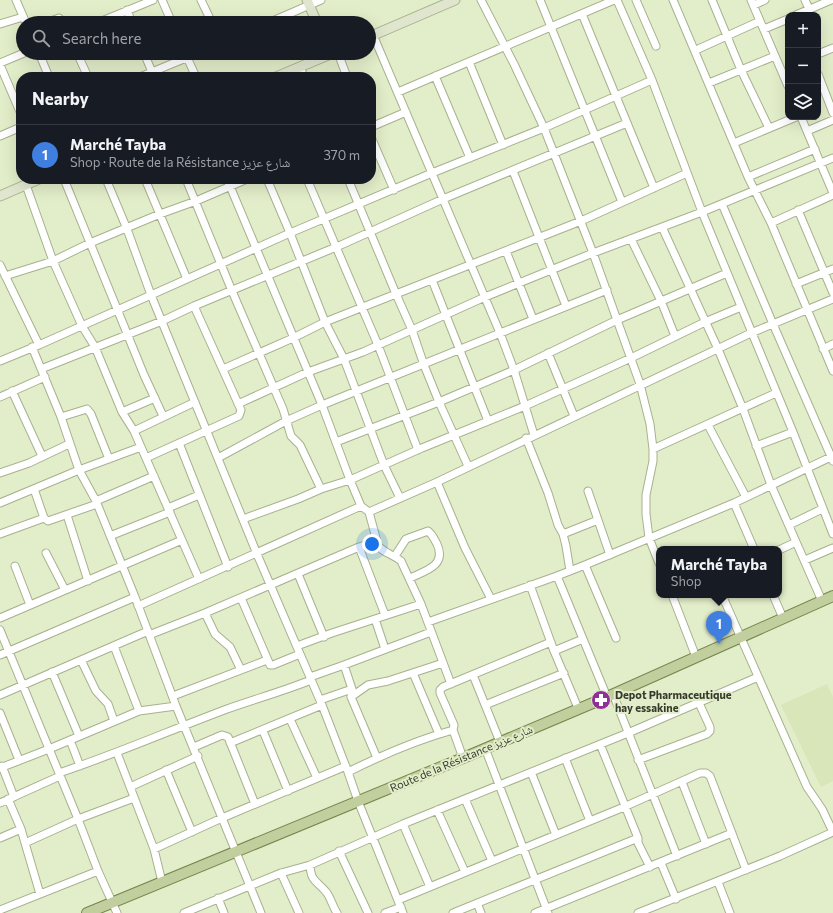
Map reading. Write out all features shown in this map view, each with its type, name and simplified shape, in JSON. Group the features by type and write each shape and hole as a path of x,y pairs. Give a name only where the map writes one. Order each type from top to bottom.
{"main road":[{"name":"Route de la Résistance شارع عزيز","path":"87,913 463,758 610,695 833,596"}],"street":[{"path":"16,0 23,16"},
{"path":"113,16 153,0"},
{"path":"162,0 169,16"},
{"path":"201,0 209,16"},
{"path":"282,16 308,3 321,0"},
{"path":"376,34 455,0"},
{"path":"481,0 514,64 544,128 607,290 640,384 650,424 653,449 653,461 646,495 646,514 649,538 656,556"},
{"path":"540,0 622,202"},
{"path":"398,92 614,0"},
{"path":"617,0 652,80 702,212 793,432 833,534"},
{"path":"636,0 656,46"},
{"path":"673,0 710,83 748,177 756,190 771,223 833,372"},
{"path":"712,0 741,70 769,128"},
{"path":"765,0 753,3 775,56 785,69"},
{"path":"805,0 809,9"},
{"path":"802,12 832,0"},
{"path":"308,3 314,16"},
{"path":"126,10 129,16"},
{"path":"582,14 654,188"},
{"path":"764,29 785,20"},
{"path":"0,24 16,21"},
{"path":"696,50 760,21"},
{"path":"376,46 398,92 500,333 514,370 534,435"},
{"path":"821,53 833,48"},
{"path":"710,83 775,56"},
{"path":"16,57 0,64 16,102"},
{"path":"42,60 47,72"},
{"path":"80,60 86,72"},
{"path":"147,60 152,72 176,60"},
{"path":"188,60 194,72"},
{"path":"288,72 316,60"},
{"path":"341,60 345,72"},
{"path":"469,62 504,145"},
{"path":"300,67 302,72"},
{"path":"435,76 470,158"},
{"path":"0,361 290,233 432,173 504,145 652,80"},
{"path":"821,82 833,112"},
{"path":"376,125 406,112"},
{"path":"734,143 789,120"},
{"path":"771,223 833,194 802,120"},
{"path":"807,131 833,120"},
{"path":"41,369 162,321 194,306 337,247 443,199 627,124"},
{"path":"0,136 16,130"},
{"path":"748,177 815,148"},
{"path":"376,149 394,190"},
{"path":"238,404 308,372 378,345 551,270 702,212 833,158"},
{"path":"513,170 566,306"},
{"path":"223,368 293,338 325,322 581,221 687,173"},
{"path":"0,196 26,184 53,261 82,326 95,348 122,412 134,431 200,579"},
{"path":"66,184 163,416"},
{"path":"108,184 206,430 321,702 358,801 401,907"},
{"path":"147,184 187,279"},
{"path":"188,184 258,353 274,387 291,436 300,445 321,489"},
{"path":"229,184 322,405 361,506 369,512 376,538 375,542 380,549 395,556 401,561 421,604 451,684"},
{"path":"5,276 53,261 90,243 236,184"},
{"path":"268,184 302,262 325,322 344,359 384,465 400,498"},
{"path":"309,184 378,345 418,450"},
{"path":"350,184 412,330 439,402 468,466"},
{"path":"428,622 557,576 610,555 746,497 806,468 832,458 722,204"},
{"path":"798,210 833,292"},
{"path":"662,227 718,349 743,409 771,485 822,601"},
{"path":"631,238 662,301 675,336"},
{"path":"506,251 520,283 533,319"},
{"path":"0,265 35,346 41,369 61,417 79,470 97,502 176,706 262,913"},
{"path":"796,284 833,269"},
{"path":"336,442 474,388 617,320 727,273"},
{"path":"432,280 488,421"},
{"path":"218,458 286,421 322,405 607,290"},
{"path":"369,512 437,482 526,438 751,333 833,299"},
{"path":"146,458 240,414 241,410 194,306"},
{"path":"243,519 321,489 350,480 525,406 631,358 705,322 741,307"},
{"path":"823,348 833,344"},
{"path":"548,354 574,416"},
{"path":"0,397 44,377"},
{"path":"12,392 42,456"},
{"path":"653,449 776,393"},
{"path":"122,412 155,398"},
{"path":"134,431 195,402"},
{"path":"61,417 87,410 91,414 109,459"},
{"path":"708,425 746,497"},
{"path":"756,446 793,432"},
{"path":"526,438 548,493 558,525 563,534 570,571"},
{"path":"179,442 228,567"},
{"path":"0,473 69,444"},
{"path":"0,503 79,470 141,447"},
{"path":"34,489 44,518 51,521 154,476"},
{"path":"437,482 465,548 491,599"},
{"path":"588,491 610,555"},
{"path":"110,536 200,495"},
{"path":"734,502 753,546"},
{"path":"138,606 258,554 361,506"},
{"path":"789,525 822,509"},
{"path":"67,515 88,580"},
{"path":"0,534 44,518"},
{"path":"563,534 598,520"},
{"path":"395,556 406,539 428,531 432,534 438,547 438,562 434,567 410,578"},
{"path":"0,618 182,540"},
{"path":"0,695 114,646 205,613 359,547 375,542"},
{"path":"782,549 796,542"},
{"path":"359,547 385,615"},
{"path":"805,560 833,548"},
{"path":"46,553 65,590"},
{"path":"585,565 616,638"},
{"path":"15,566 30,605"},
{"path":"298,574 324,637"},
{"path":"557,576 584,640 628,733 677,856"},
{"path":"530,585 554,651 578,708"},
{"path":"0,655 135,597"},
{"path":"241,598 268,664 272,666 300,654"},
{"path":"673,598 696,657"},
{"path":"638,913 718,882 833,832 822,809 807,787 723,598"},
{"path":"774,598 783,618"},
{"path":"297,646 421,604"},
{"path":"205,613 215,634 230,647 241,670"},
{"path":"375,619 385,649"},
{"path":"0,630 98,871 117,913"},
{"path":"0,804 80,766 431,632"},
{"path":"554,651 584,640"},
{"path":"463,758 453,730 454,725 440,692 441,689 473,674 551,642"},
{"path":"114,646 140,710"},
{"path":"81,660 96,691 108,704 114,722"},
{"path":"173,696 267,660"},
{"path":"351,697 368,685 388,681 443,663"},
{"path":"344,665 352,688 351,697 377,758"},
{"path":"52,672 79,736"},
{"path":"413,673 439,734"},
{"path":"485,705 564,673"},
{"path":"473,674 500,742"},
{"path":"185,913 281,873 310,865 403,824 628,733 758,677"},
{"path":"230,743 290,719 321,702 352,688"},
{"path":"638,760 707,734 710,731 710,727 699,702"},
{"path":"40,894 1,767 49,749 140,710 176,706"},
{"path":"0,713 20,760"},
{"path":"290,719 317,778"},
{"path":"154,849 222,818 317,778 347,769 453,730"},
{"path":"263,731 288,791"},
{"path":"194,747 222,735 228,737 255,804"},
{"path":"70,740 80,766"},
{"path":"600,744 638,838 638,843 650,867"},
{"path":"485,748 547,911"},
{"path":"117,753 154,849 162,882"},
{"path":"130,787 198,756"},
{"path":"565,758 590,821"},
{"path":"166,770 192,832"},
{"path":"531,772 556,835"},
{"path":"385,913 401,907 430,887 652,795 700,773 706,773 710,776 746,870"},
{"path":"682,782 706,844"},
{"path":"25,844 78,819 134,798"},
{"path":"465,799 492,861"},
{"path":"437,810 465,872"},
{"path":"403,824 430,887"},
{"path":"0,838 21,829"},
{"path":"535,913 547,911 732,833"},
{"path":"453,913 638,838"},
{"path":"339,851 368,913"},
{"path":"661,863 676,899"},
{"path":"310,865 310,874 313,880 320,884 328,895 337,913"},
{"path":"1,908 98,871"},
{"path":"281,873 298,913"},
{"path":"718,882 730,913"},
{"path":"218,898 224,913"},
{"path":"477,903 481,913"}],"shaded area":[{"path":"827,684 833,697 833,781 821,787 781,705"}],"place":[{"name":"Marché Tayba","path":"719,644"},
{"name":"Depot Pharmaceutique hay essakine","path":"601,700"}]}
